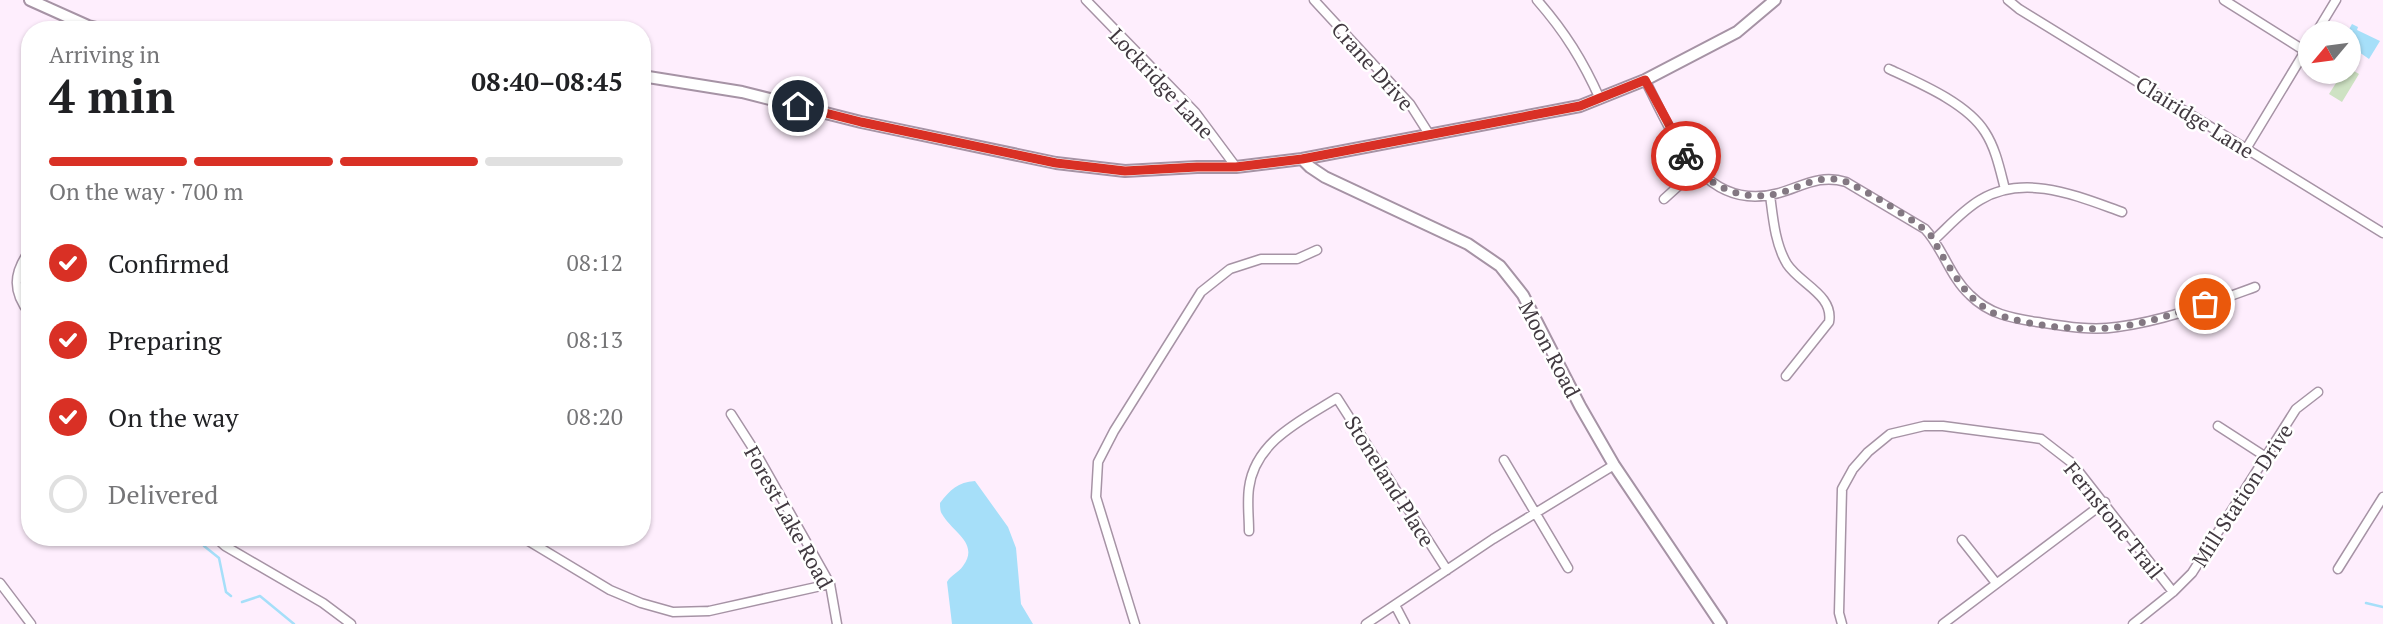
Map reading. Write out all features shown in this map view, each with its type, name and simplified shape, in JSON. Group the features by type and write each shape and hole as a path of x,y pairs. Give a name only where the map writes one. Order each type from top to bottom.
{"street":[{"path":"30,0 77,21"},
{"name":"Lockridge Lane","path":"1087,0 1195,112 1236,167"},
{"name":"Crane Drive","path":"1314,0 1409,104 1429,134"},
{"path":"1537,0 1560,26 1584,64 1600,99"},
{"path":"651,77 742,92 861,122 1056,163 1125,171 1236,167 1302,159 1580,106 1645,80 1737,32 1775,0"},
{"name":"Clairidge Lane","path":"2008,0 2018,9 2383,233"},
{"path":"2224,0 2298,41"},
{"path":"2323,21 2336,0"},
{"path":"2246,149 2298,63"},
{"path":"1889,69 1950,100 1973,117 1992,146 2005,189"},
{"path":"1645,80 1680,147 1696,170 1722,189 1740,195 1770,195 1812,180 1835,179 1856,187 1925,229 1935,239 1938,250 1968,294 1993,313 2058,326 2115,327 2163,317 2255,287"},
{"name":"Moon Road","path":"1302,159 1325,177 1468,244 1500,266 1522,295 1614,465 1721,624"},
{"path":"1664,199 1696,170"},
{"path":"1935,239 1980,200 2005,189 2024,187 2063,192 2122,212"},
{"path":"1770,195 1778,244 1785,261 1792,271 1825,301 1831,313 1829,322 1786,376"},
{"path":"1135,624 1096,497 1098,462 1114,431 1201,292 1230,269 1261,260 1297,259 1317,250"},
{"path":"21,265 15,284 21,301"},
{"name":"Mill Station Drive","path":"2133,624 2192,573 2296,409 2318,393"},
{"name":"Stoneland Place","path":"1249,531 1249,486 1261,456 1282,432 1337,398 1447,570"},
{"name":"Forest Lake Road","path":"731,414 757,453 830,584 837,624"},
{"name":"Fernstone Trail","path":"1842,624 1839,613 1842,489 1853,469 1890,434 1924,426 2041,439 2072,463 2173,592"},
{"path":"2218,426 2266,457"},
{"path":"1504,460 1568,568"},
{"path":"1366,624 1535,513 1614,465"},
{"path":"2338,569 2383,497"},
{"path":"1943,624 2105,502"},
{"path":"2375,510 2383,516"},
{"path":"1962,540 1996,583"},
{"path":"225,546 324,603 351,624"},
{"path":"537,546 610,590 673,612 709,611 830,584"},
{"path":"0,583 32,624"},
{"path":"1395,605 1405,624"}],"green space":[{"path":"2335,84 2353,84 2342,102 2329,94"}],"water":[{"path":"2361,32 2380,41 2369,59 2361,53"},
{"path":"975,481 1008,527 1016,548 1021,604 1033,624 952,624 947,582 963,566 968,551 963,538 942,514 940,503 955,488"}],"waterway":[{"path":"204,546 219,558 226,592 231,596"},
{"path":"242,602 260,596 294,624"},
{"path":"2366,603 2383,607"}],"way so far":[{"path":"1686,156 1696,170 1722,189 1740,195 1770,195 1825,178 1846,182 1925,229 1935,239 1938,250 1968,294 1993,313 2014,319 2058,326 2115,327 2142,323 2205,304"}],"route":[{"path":"798,106 1056,163 1125,171 1236,167 1302,159 1580,106 1645,80 1686,156"}]}
